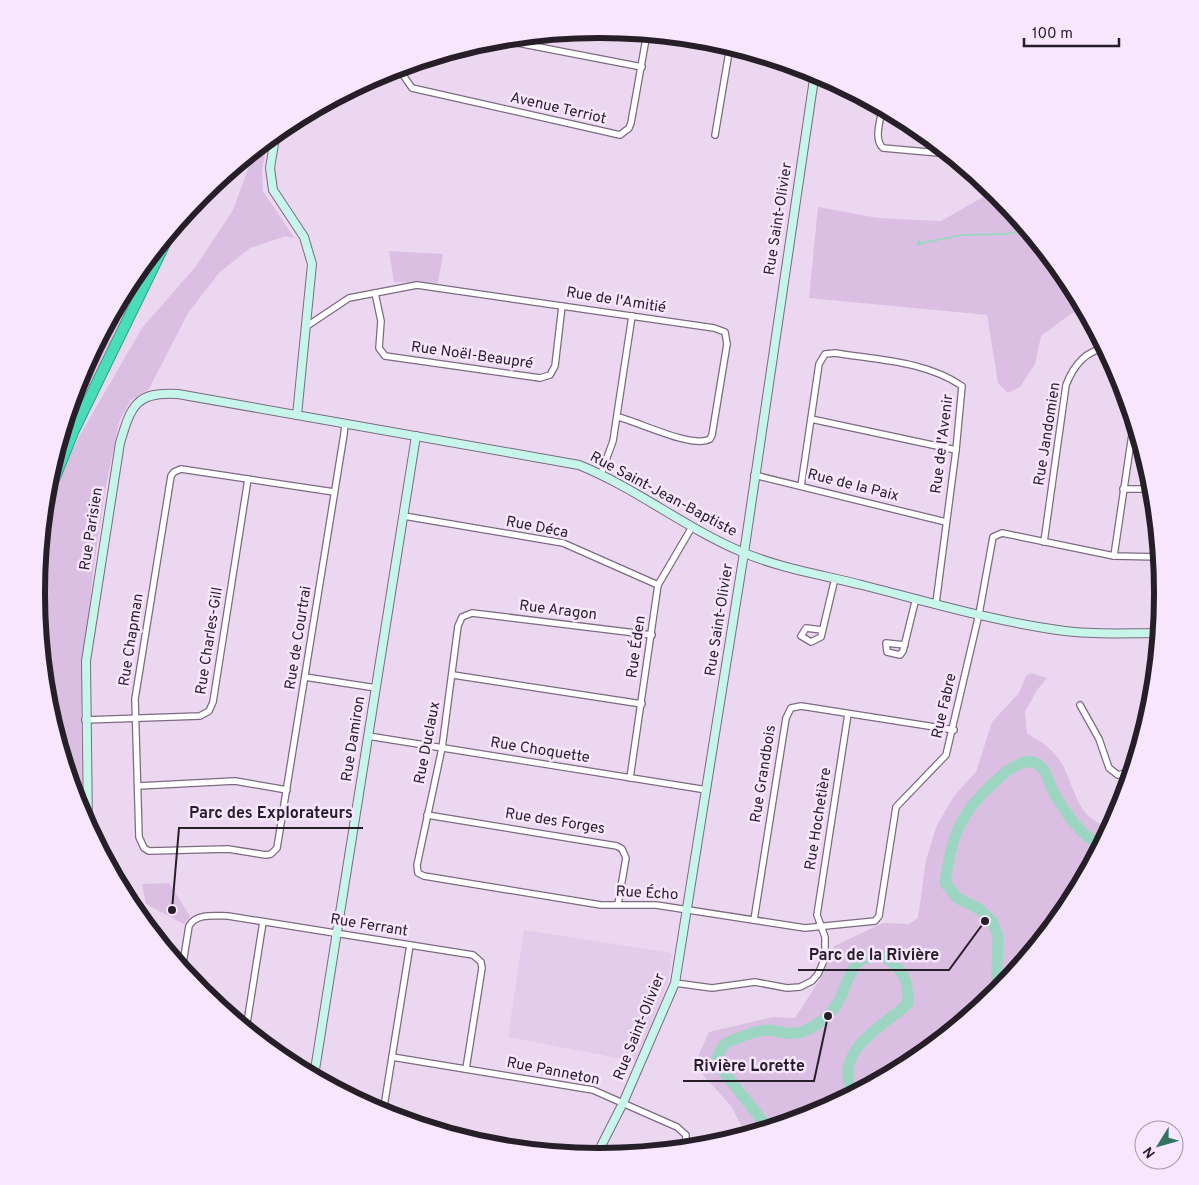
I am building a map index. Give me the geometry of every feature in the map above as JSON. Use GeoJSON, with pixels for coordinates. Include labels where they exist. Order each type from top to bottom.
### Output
{"type":"FeatureCollection","features":[{"type":"Feature","properties":{"kind":"highway"},"geometry":{"type":"LineString","coordinates":[[58,471],[85,407],[160,254]]}},
{"type":"Feature","properties":{"kind":"street","name":"Avenue Terriot"},"geometry":{"type":"LineString","coordinates":[[403,74],[412,88],[620,134],[629,128],[631,123],[646,40]]}},
{"type":"Feature","properties":{"kind":"street"},"geometry":{"type":"LineString","coordinates":[[519,43],[642,67]]}},
{"type":"Feature","properties":{"kind":"street"},"geometry":{"type":"LineString","coordinates":[[714,136],[729,53]]}},
{"type":"Feature","properties":{"kind":"street","name":"Rue Saint-Olivier"},"geometry":{"type":"LineString","coordinates":[[600,1148],[623,1103],[675,983],[744,553],[814,81]]}},
{"type":"Feature","properties":{"kind":"street"},"geometry":{"type":"LineString","coordinates":[[881,114],[878,142],[882,148],[938,153]]}},
{"type":"Feature","properties":{"kind":"street"},"geometry":{"type":"LineString","coordinates":[[274,143],[270,168],[273,190],[304,237],[311,257],[307,326],[297,415]]}},
{"type":"Feature","properties":{"kind":"street","name":"Rue de l'Amitié"},"geometry":{"type":"LineString","coordinates":[[307,326],[349,298],[417,285],[720,329],[727,337],[710,439],[700,442],[678,439],[637,421],[618,417]]}},
{"type":"Feature","properties":{"kind":"street","name":"Rue Noël-Beaupré"},"geometry":{"type":"LineString","coordinates":[[375,294],[381,321],[378,348],[385,356],[540,378],[550,375],[555,366],[562,306]]}},
{"type":"Feature","properties":{"kind":"street"},"geometry":{"type":"LineString","coordinates":[[601,474],[610,456],[618,417],[632,316]]}},
{"type":"Feature","properties":{"kind":"street","name":"Rue Jandomien"},"geometry":{"type":"LineString","coordinates":[[1044,542],[1066,385],[1078,362],[1088,354],[1098,350]]}},
{"type":"Feature","properties":{"kind":"street","name":"Rue de l'Avenir"},"geometry":{"type":"LineString","coordinates":[[801,486],[819,364],[825,354],[835,353],[912,365],[929,369],[962,386],[956,450],[936,603]]}},
{"type":"Feature","properties":{"kind":"street","name":"Rue Parisien"},"geometry":{"type":"LineString","coordinates":[[87,806],[85,720],[86,661],[120,443],[127,418],[142,400],[157,392],[297,415]]}},
{"type":"Feature","properties":{"kind":"street","name":"Rue Saint-Jean-Baptiste"},"geometry":{"type":"LineString","coordinates":[[297,415],[579,464],[601,474],[692,528],[744,553],[835,578],[980,614],[1086,633],[1153,634]]}},
{"type":"Feature","properties":{"kind":"street"},"geometry":{"type":"LineString","coordinates":[[812,419],[956,450]]}},
{"type":"Feature","properties":{"kind":"street","name":"Rue de Courtrai"},"geometry":{"type":"LineString","coordinates":[[271,854],[278,848],[345,424]]}},
{"type":"Feature","properties":{"kind":"street"},"geometry":{"type":"LineString","coordinates":[[1114,556],[1132,435]]}},
{"type":"Feature","properties":{"kind":"street","name":"Rue Damiron"},"geometry":{"type":"LineString","coordinates":[[315,1069],[416,436]]}},
{"type":"Feature","properties":{"kind":"street","name":"Rue Chapman"},"geometry":{"type":"LineString","coordinates":[[271,854],[220,848],[149,851],[144,848],[139,836],[136,690],[171,476],[181,468],[334,492]]}},
{"type":"Feature","properties":{"kind":"street","name":"Rue de la Paix"},"geometry":{"type":"LineString","coordinates":[[754,475],[946,522]]}},
{"type":"Feature","properties":{"kind":"street","name":"Rue Charles-Gill"},"geometry":{"type":"LineString","coordinates":[[85,720],[200,716],[205,715],[211,708],[248,479]]}},
{"type":"Feature","properties":{"kind":"street"},"geometry":{"type":"LineString","coordinates":[[1123,488],[1145,489]]}},
{"type":"Feature","properties":{"kind":"street","name":"Rue Déca"},"geometry":{"type":"LineString","coordinates":[[404,516],[562,544],[658,585]]}},
{"type":"Feature","properties":{"kind":"street","name":"Rue Éden"},"geometry":{"type":"LineString","coordinates":[[630,778],[658,585],[692,528]]}},
{"type":"Feature","properties":{"kind":"street","name":"Rue Fabre"},"geometry":{"type":"LineString","coordinates":[[876,921],[879,916],[896,807],[946,755],[954,730],[980,614],[991,542],[994,536],[1002,533],[1044,542]]}},
{"type":"Feature","properties":{"kind":"street"},"geometry":{"type":"LineString","coordinates":[[1044,542],[1114,556],[1153,557]]}},
{"type":"Feature","properties":{"kind":"street"},"geometry":{"type":"LineString","coordinates":[[822,630],[835,578]]}},
{"type":"Feature","properties":{"kind":"street"},"geometry":{"type":"LineString","coordinates":[[904,645],[916,598]]}},
{"type":"Feature","properties":{"kind":"street","name":"Rue Aragon"},"geometry":{"type":"LineString","coordinates":[[462,617],[472,613],[652,635]]}},
{"type":"Feature","properties":{"kind":"street","name":"Rue Duclaux"},"geometry":{"type":"LineString","coordinates":[[418,873],[417,866],[442,748],[458,626],[462,617]]}},
{"type":"Feature","properties":{"kind":"street"},"geometry":{"type":"LineString","coordinates":[[453,675],[642,704]]}},
{"type":"Feature","properties":{"kind":"street"},"geometry":{"type":"LineString","coordinates":[[305,677],[376,688]]}},
{"type":"Feature","properties":{"kind":"street"},"geometry":{"type":"LineString","coordinates":[[1080,705],[1099,739],[1108,768],[1118,774],[1124,773]]}},
{"type":"Feature","properties":{"kind":"street","name":"Rue Grandbois"},"geometry":{"type":"LineString","coordinates":[[754,920],[787,712],[795,706],[801,706],[954,730]]}},
{"type":"Feature","properties":{"kind":"street","name":"Rue Hochetière"},"geometry":{"type":"LineString","coordinates":[[675,983],[712,988],[754,982],[787,988],[800,987],[812,981],[818,974],[825,958],[823,927],[817,915],[848,714]]}},
{"type":"Feature","properties":{"kind":"street","name":"Rue Choquette"},"geometry":{"type":"LineString","coordinates":[[368,736],[707,790]]}},
{"type":"Feature","properties":{"kind":"street"},"geometry":{"type":"LineString","coordinates":[[138,786],[234,781],[287,790]]}},
{"type":"Feature","properties":{"kind":"street","name":"Rue des Forges"},"geometry":{"type":"LineString","coordinates":[[427,815],[617,846],[622,849],[626,858],[618,904]]}},
{"type":"Feature","properties":{"kind":"street","name":"Rue Écho"},"geometry":{"type":"LineString","coordinates":[[418,873],[424,876],[584,902],[656,905],[805,928],[876,921]]}},
{"type":"Feature","properties":{"kind":"street","name":"Rue Ferrant"},"geometry":{"type":"LineString","coordinates":[[183,960],[189,926],[193,920],[203,916],[228,916],[472,955],[481,962],[466,1069]]}},
{"type":"Feature","properties":{"kind":"street"},"geometry":{"type":"LineString","coordinates":[[247,1021],[264,922]]}},
{"type":"Feature","properties":{"kind":"street"},"geometry":{"type":"LineString","coordinates":[[384,1104],[410,945]]}},
{"type":"Feature","properties":{"kind":"street","name":"Rue Panneton"},"geometry":{"type":"LineString","coordinates":[[392,1057],[593,1090],[683,1131],[688,1140]]}},
{"type":"Feature","properties":{"kind":"shaded area"},"geometry":{"type":"Polygon","coordinates":[[[266,149],[262,170],[263,191],[295,239],[286,236],[250,248],[219,273],[188,313],[149,389],[131,400],[119,422],[105,491],[93,572],[81,686],[82,791],[63,736],[49,665],[46,629],[46,556],[49,520],[55,482],[80,435],[142,328],[196,266],[233,210],[251,161],[266,149]]]}},
{"type":"Feature","properties":{"kind":"shaded area"},"geometry":{"type":"Polygon","coordinates":[[[987,195],[1040,255],[1078,312],[1072,313],[1041,336],[1035,364],[1020,387],[1008,393],[998,383],[987,315],[809,298],[818,207],[878,218],[941,221],[987,195]]]}},
{"type":"Feature","properties":{"kind":"shaded area"},"geometry":{"type":"Polygon","coordinates":[[[389,251],[443,254],[438,283],[394,282],[389,251]]]}},
{"type":"Feature","properties":{"kind":"shaded area"},"geometry":{"type":"Polygon","coordinates":[[[136,287],[72,419],[102,347],[136,287]]]}},
{"type":"Feature","properties":{"kind":"shaded area"},"geometry":{"type":"Polygon","coordinates":[[[1031,673],[1047,678],[1037,690],[1025,712],[1027,733],[1050,749],[1061,762],[1080,805],[1087,814],[1103,824],[1080,870],[1061,901],[1017,958],[992,985],[937,1033],[908,1054],[845,1090],[812,1105],[743,1129],[731,1106],[694,1065],[709,1032],[773,1017],[795,1018],[819,981],[834,946],[883,923],[909,924],[918,918],[926,860],[937,825],[954,796],[976,772],[992,722],[1019,693],[1026,676],[1031,673]]]}},
{"type":"Feature","properties":{"kind":"shaded area"},"geometry":{"type":"Polygon","coordinates":[[[169,883],[190,916],[184,924],[146,904],[142,884],[169,883]]]}},
{"type":"Feature","properties":{"kind":"shaded area"},"geometry":{"type":"Polygon","coordinates":[[[524,930],[672,953],[668,982],[638,1062],[508,1037],[524,930]]]}},
{"type":"Feature","properties":{"kind":"waterway"},"geometry":{"type":"LineString","coordinates":[[920,240],[917,244],[962,235],[1006,234],[1021,231]]}},
{"type":"Feature","properties":{"kind":"waterway"},"geometry":{"type":"LineString","coordinates":[[996,980],[998,937],[992,921],[979,909],[957,898],[945,883],[953,841],[971,807],[991,785],[1011,768],[1018,764],[1033,762],[1040,766],[1046,774],[1053,792],[1062,807],[1080,830],[1095,841]]}},
{"type":"Feature","properties":{"kind":"waterway"},"geometry":{"type":"LineString","coordinates":[[764,1123],[722,1070],[717,1058],[722,1047],[736,1039],[758,1032],[768,1030],[793,1034],[812,1027],[822,1021],[834,1008],[852,970],[859,962],[863,959],[874,957],[884,958],[893,963],[901,972],[907,985],[908,1003],[857,1048],[848,1068],[849,1088]]}},
{"type":"Feature","properties":{"kind":"place","name":"Parc des Explorateurs"},"geometry":{"type":"Point","coordinates":[172,910]}},
{"type":"Feature","properties":{"kind":"place","name":"Parc de la Rivière"},"geometry":{"type":"Point","coordinates":[985,921]}},
{"type":"Feature","properties":{"kind":"place","name":"Rivière Lorette"},"geometry":{"type":"Point","coordinates":[828,1016]}}]}
